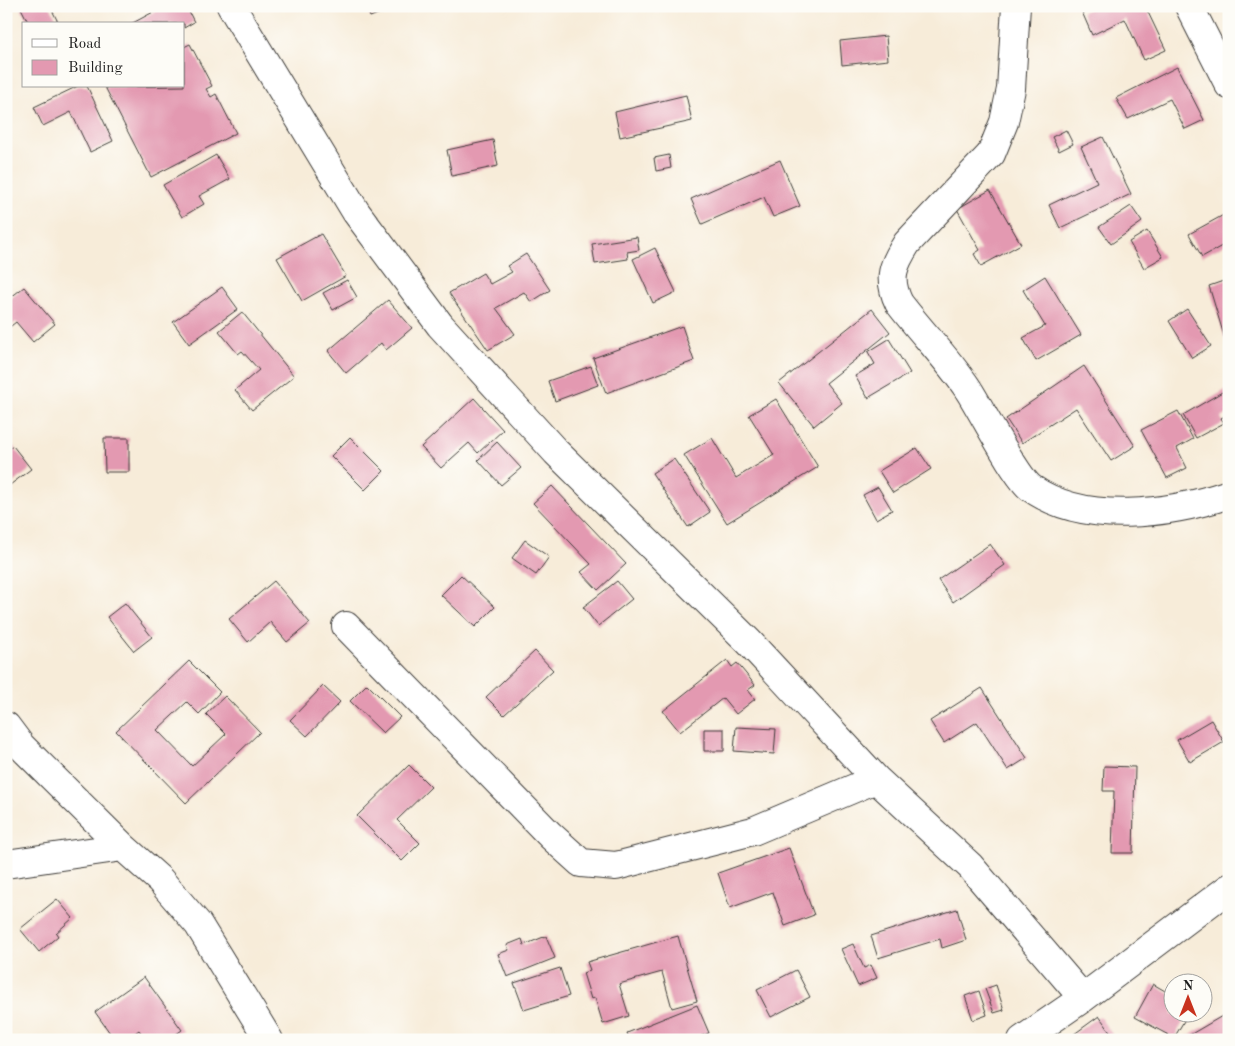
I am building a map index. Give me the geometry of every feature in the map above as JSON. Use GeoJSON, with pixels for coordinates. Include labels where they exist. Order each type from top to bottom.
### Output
{"type":"FeatureCollection","features":[{"type":"Feature","properties":{"kind":"street"},"geometry":{"type":"LineString","coordinates":[[231,6],[356,212],[440,325],[556,452],[749,642],[876,779],[970,866],[1082,998]]}},
{"type":"Feature","properties":{"kind":"street"},"geometry":{"type":"LineString","coordinates":[[1016,6],[1011,90],[1004,122],[991,154],[907,243],[898,258],[892,274],[892,290],[898,304],[966,386],[1029,487],[1076,509],[1102,513],[1167,509],[1207,501],[1229,494]]}},
{"type":"Feature","properties":{"kind":"street"},"geometry":{"type":"LineString","coordinates":[[1188,6],[1229,85]]}},
{"type":"Feature","properties":{"kind":"street"},"geometry":{"type":"LineString","coordinates":[[346,626],[550,835],[581,863],[616,866],[753,831],[876,779]]}},
{"type":"Feature","properties":{"kind":"street"},"geometry":{"type":"LineString","coordinates":[[6,726],[21,746],[123,847],[160,880],[198,924],[269,1040]]}},
{"type":"Feature","properties":{"kind":"street"},"geometry":{"type":"LineString","coordinates":[[6,864],[123,847]]}},
{"type":"Feature","properties":{"kind":"street"},"geometry":{"type":"LineString","coordinates":[[1022,1040],[1082,998],[1229,888]]}},
{"type":"Feature","properties":{"kind":"building"},"geometry":{"type":"Polygon","coordinates":[[[20,6],[50,6],[58,22],[28,22],[20,6]]]}},
{"type":"Feature","properties":{"kind":"building"},"geometry":{"type":"Polygon","coordinates":[[[155,6],[186,6],[194,22],[185,27],[185,22],[135,22],[157,10],[155,6]]]}},
{"type":"Feature","properties":{"kind":"building"},"geometry":{"type":"Polygon","coordinates":[[[366,6],[398,6],[370,17],[366,6]]]}},
{"type":"Feature","properties":{"kind":"building"},"geometry":{"type":"Polygon","coordinates":[[[1095,6],[1145,6],[1166,50],[1144,60],[1125,19],[1092,35],[1082,12],[1095,6]]]}},
{"type":"Feature","properties":{"kind":"building"},"geometry":{"type":"Polygon","coordinates":[[[886,36],[888,60],[842,65],[840,41],[886,36]]]}},
{"type":"Feature","properties":{"kind":"building"},"geometry":{"type":"Polygon","coordinates":[[[190,44],[212,86],[206,89],[211,97],[216,94],[236,133],[151,177],[106,88],[185,88],[185,46],[190,44]]]}},
{"type":"Feature","properties":{"kind":"building"},"geometry":{"type":"Polygon","coordinates":[[[1177,67],[1204,120],[1185,129],[1170,99],[1128,119],[1116,98],[1177,67]]]}},
{"type":"Feature","properties":{"kind":"building"},"geometry":{"type":"Polygon","coordinates":[[[74,88],[88,88],[113,141],[90,152],[71,112],[43,126],[34,107],[74,88]]]}},
{"type":"Feature","properties":{"kind":"building"},"geometry":{"type":"Polygon","coordinates":[[[686,95],[692,121],[620,137],[615,112],[686,95]]]}},
{"type":"Feature","properties":{"kind":"building"},"geometry":{"type":"Polygon","coordinates":[[[1066,130],[1073,144],[1059,151],[1052,137],[1066,130]]]}},
{"type":"Feature","properties":{"kind":"building"},"geometry":{"type":"Polygon","coordinates":[[[1103,137],[1131,194],[1060,228],[1049,205],[1097,182],[1081,147],[1103,137]]]}},
{"type":"Feature","properties":{"kind":"building"},"geometry":{"type":"Polygon","coordinates":[[[493,140],[498,166],[452,176],[447,150],[493,140]]]}},
{"type":"Feature","properties":{"kind":"building"},"geometry":{"type":"Polygon","coordinates":[[[216,155],[230,179],[199,196],[204,204],[182,217],[163,185],[216,155]]]}},
{"type":"Feature","properties":{"kind":"building"},"geometry":{"type":"Polygon","coordinates":[[[669,155],[671,168],[656,171],[654,158],[669,155]]]}},
{"type":"Feature","properties":{"kind":"building"},"geometry":{"type":"Polygon","coordinates":[[[780,160],[800,206],[773,217],[764,197],[702,224],[691,199],[780,160]]]}},
{"type":"Feature","properties":{"kind":"building"},"geometry":{"type":"Polygon","coordinates":[[[990,190],[1021,244],[981,266],[974,254],[980,250],[957,209],[990,190]]]}},
{"type":"Feature","properties":{"kind":"building"},"geometry":{"type":"Polygon","coordinates":[[[1131,206],[1142,222],[1111,244],[1099,227],[1131,206]]]}},
{"type":"Feature","properties":{"kind":"building"},"geometry":{"type":"Polygon","coordinates":[[[1229,212],[1229,242],[1202,257],[1189,234],[1229,212]]]}},
{"type":"Feature","properties":{"kind":"building"},"geometry":{"type":"Polygon","coordinates":[[[1147,231],[1163,257],[1144,268],[1129,242],[1147,231]]]}},
{"type":"Feature","properties":{"kind":"building"},"geometry":{"type":"Polygon","coordinates":[[[321,234],[346,276],[302,301],[277,258],[321,234]]]}},
{"type":"Feature","properties":{"kind":"building"},"geometry":{"type":"Polygon","coordinates":[[[637,237],[639,250],[627,252],[628,259],[595,264],[592,244],[637,237]]]}},
{"type":"Feature","properties":{"kind":"building"},"geometry":{"type":"Polygon","coordinates":[[[655,248],[676,292],[653,303],[633,259],[655,248]]]}},
{"type":"Feature","properties":{"kind":"building"},"geometry":{"type":"Polygon","coordinates":[[[526,254],[550,290],[531,302],[524,292],[496,308],[515,334],[488,350],[449,293],[483,273],[490,284],[512,272],[507,266],[526,254]]]}},
{"type":"Feature","properties":{"kind":"building"},"geometry":{"type":"Polygon","coordinates":[[[1045,276],[1081,335],[1036,361],[1023,338],[1045,326],[1023,290],[1045,276]]]}},
{"type":"Feature","properties":{"kind":"building"},"geometry":{"type":"Polygon","coordinates":[[[1229,279],[1229,349],[1228,349],[1209,286],[1229,279]]]}},
{"type":"Feature","properties":{"kind":"building"},"geometry":{"type":"Polygon","coordinates":[[[347,280],[357,297],[333,310],[323,293],[347,280]]]}},
{"type":"Feature","properties":{"kind":"building"},"geometry":{"type":"Polygon","coordinates":[[[24,287],[55,324],[33,342],[16,322],[6,330],[6,301],[24,287]]]}},
{"type":"Feature","properties":{"kind":"building"},"geometry":{"type":"Polygon","coordinates":[[[222,287],[238,309],[189,344],[173,322],[222,287]]]}},
{"type":"Feature","properties":{"kind":"building"},"geometry":{"type":"Polygon","coordinates":[[[388,300],[412,328],[386,350],[381,343],[346,373],[328,351],[388,300]]]}},
{"type":"Feature","properties":{"kind":"building"},"geometry":{"type":"Polygon","coordinates":[[[872,309],[890,332],[826,383],[842,403],[814,426],[779,383],[872,309]]]}},
{"type":"Feature","properties":{"kind":"building"},"geometry":{"type":"Polygon","coordinates":[[[1187,309],[1211,346],[1192,358],[1169,321],[1187,309]]]}},
{"type":"Feature","properties":{"kind":"building"},"geometry":{"type":"Polygon","coordinates":[[[242,312],[294,376],[252,410],[235,390],[259,370],[242,351],[238,354],[219,331],[242,312]]]}},
{"type":"Feature","properties":{"kind":"building"},"geometry":{"type":"Polygon","coordinates":[[[682,326],[694,361],[606,393],[593,358],[682,326]]]}},
{"type":"Feature","properties":{"kind":"building"},"geometry":{"type":"Polygon","coordinates":[[[889,339],[910,373],[868,398],[855,376],[875,364],[868,352],[889,339]]]}},
{"type":"Feature","properties":{"kind":"building"},"geometry":{"type":"Polygon","coordinates":[[[591,366],[598,385],[555,401],[548,381],[591,366]]]}},
{"type":"Feature","properties":{"kind":"building"},"geometry":{"type":"Polygon","coordinates":[[[1084,366],[1135,446],[1111,461],[1076,408],[1022,443],[1006,419],[1084,366]]]}},
{"type":"Feature","properties":{"kind":"building"},"geometry":{"type":"Polygon","coordinates":[[[1229,388],[1229,414],[1221,418],[1224,423],[1196,438],[1183,415],[1229,388]]]}},
{"type":"Feature","properties":{"kind":"building"},"geometry":{"type":"Polygon","coordinates":[[[474,398],[503,430],[478,453],[469,443],[441,468],[421,447],[474,398]]]}},
{"type":"Feature","properties":{"kind":"building"},"geometry":{"type":"Polygon","coordinates":[[[776,399],[818,467],[727,523],[684,455],[712,438],[736,478],[774,455],[749,415],[776,399]]]}},
{"type":"Feature","properties":{"kind":"building"},"geometry":{"type":"Polygon","coordinates":[[[1178,411],[1193,439],[1177,448],[1187,468],[1167,478],[1141,430],[1178,411]]]}},
{"type":"Feature","properties":{"kind":"building"},"geometry":{"type":"Polygon","coordinates":[[[350,437],[384,471],[365,490],[331,456],[350,437]]]}},
{"type":"Feature","properties":{"kind":"building"},"geometry":{"type":"Polygon","coordinates":[[[104,438],[129,438],[129,472],[105,472],[104,438]]]}},
{"type":"Feature","properties":{"kind":"building"},"geometry":{"type":"Polygon","coordinates":[[[497,442],[521,468],[501,485],[478,460],[497,442]]]}},
{"type":"Feature","properties":{"kind":"building"},"geometry":{"type":"Polygon","coordinates":[[[13,446],[31,469],[6,488],[6,451],[13,446]]]}},
{"type":"Feature","properties":{"kind":"building"},"geometry":{"type":"Polygon","coordinates":[[[917,448],[931,469],[893,493],[879,471],[917,448]]]}},
{"type":"Feature","properties":{"kind":"building"},"geometry":{"type":"Polygon","coordinates":[[[674,459],[710,512],[688,527],[652,473],[674,459]]]}},
{"type":"Feature","properties":{"kind":"building"},"geometry":{"type":"Polygon","coordinates":[[[552,486],[626,564],[598,590],[581,572],[591,564],[533,503],[552,486]]]}},
{"type":"Feature","properties":{"kind":"building"},"geometry":{"type":"Polygon","coordinates":[[[878,487],[892,510],[876,519],[863,495],[878,487]]]}},
{"type":"Feature","properties":{"kind":"building"},"geometry":{"type":"Polygon","coordinates":[[[525,540],[549,557],[536,575],[512,558],[525,540]]]}},
{"type":"Feature","properties":{"kind":"building"},"geometry":{"type":"Polygon","coordinates":[[[990,544],[1005,565],[953,602],[938,580],[990,544]]]}},
{"type":"Feature","properties":{"kind":"building"},"geometry":{"type":"Polygon","coordinates":[[[461,575],[495,607],[475,627],[441,595],[461,575]]]}},
{"type":"Feature","properties":{"kind":"building"},"geometry":{"type":"Polygon","coordinates":[[[274,581],[310,623],[287,642],[270,622],[248,642],[229,619],[274,581]]]}},
{"type":"Feature","properties":{"kind":"building"},"geometry":{"type":"Polygon","coordinates":[[[617,581],[632,599],[598,626],[583,607],[617,581]]]}},
{"type":"Feature","properties":{"kind":"building"},"geometry":{"type":"Polygon","coordinates":[[[125,603],[152,637],[134,651],[107,617],[125,603]]]}},
{"type":"Feature","properties":{"kind":"building"},"geometry":{"type":"Polygon","coordinates":[[[535,651],[553,670],[504,715],[486,697],[535,651]]]}},
{"type":"Feature","properties":{"kind":"building"},"geometry":{"type":"Polygon","coordinates":[[[727,660],[732,667],[737,663],[755,685],[748,690],[755,699],[736,714],[723,698],[680,732],[663,711],[727,660]]]}},
{"type":"Feature","properties":{"kind":"building"},"geometry":{"type":"Polygon","coordinates":[[[189,661],[220,692],[199,714],[187,702],[157,730],[192,766],[226,734],[206,714],[225,696],[260,732],[186,803],[116,731],[189,661]]]}},
{"type":"Feature","properties":{"kind":"building"},"geometry":{"type":"Polygon","coordinates":[[[367,684],[400,717],[383,733],[350,701],[367,684]]]}},
{"type":"Feature","properties":{"kind":"building"},"geometry":{"type":"Polygon","coordinates":[[[323,686],[340,702],[307,736],[290,720],[323,686]]]}},
{"type":"Feature","properties":{"kind":"building"},"geometry":{"type":"Polygon","coordinates":[[[982,688],[1027,758],[1008,770],[977,722],[944,743],[930,721],[982,688]]]}},
{"type":"Feature","properties":{"kind":"building"},"geometry":{"type":"Polygon","coordinates":[[[1211,720],[1224,742],[1190,762],[1177,740],[1211,720]]]}},
{"type":"Feature","properties":{"kind":"building"},"geometry":{"type":"Polygon","coordinates":[[[736,727],[776,729],[774,754],[734,751],[736,727]]]}},
{"type":"Feature","properties":{"kind":"building"},"geometry":{"type":"Polygon","coordinates":[[[704,729],[724,729],[724,751],[704,751],[704,729]]]}},
{"type":"Feature","properties":{"kind":"building"},"geometry":{"type":"Polygon","coordinates":[[[409,765],[431,787],[397,820],[420,843],[402,861],[357,816],[409,765]]]}},
{"type":"Feature","properties":{"kind":"building"},"geometry":{"type":"Polygon","coordinates":[[[1104,766],[1135,767],[1133,853],[1112,853],[1114,791],[1103,791],[1104,766]]]}},
{"type":"Feature","properties":{"kind":"building"},"geometry":{"type":"Polygon","coordinates":[[[789,848],[814,915],[785,926],[773,892],[730,908],[718,873],[789,848]]]}},
{"type":"Feature","properties":{"kind":"building"},"geometry":{"type":"Polygon","coordinates":[[[57,899],[73,918],[56,933],[58,936],[39,952],[20,929],[57,899]]]}},
{"type":"Feature","properties":{"kind":"building"},"geometry":{"type":"Polygon","coordinates":[[[957,909],[966,940],[942,948],[940,939],[878,958],[871,936],[957,909]]]}},
{"type":"Feature","properties":{"kind":"building"},"geometry":{"type":"Polygon","coordinates":[[[546,936],[555,958],[507,977],[498,954],[509,950],[507,945],[522,939],[524,945],[546,936]]]}},
{"type":"Feature","properties":{"kind":"building"},"geometry":{"type":"Polygon","coordinates":[[[678,936],[697,1001],[672,1008],[662,972],[619,984],[629,1016],[603,1024],[595,998],[591,999],[583,973],[590,970],[587,962],[678,936]]]}},
{"type":"Feature","properties":{"kind":"building"},"geometry":{"type":"Polygon","coordinates":[[[853,944],[864,968],[871,965],[877,978],[858,986],[841,949],[853,944]]]}},
{"type":"Feature","properties":{"kind":"building"},"geometry":{"type":"Polygon","coordinates":[[[560,968],[569,996],[524,1010],[514,983],[560,968]]]}},
{"type":"Feature","properties":{"kind":"building"},"geometry":{"type":"Polygon","coordinates":[[[796,970],[810,997],[771,1017],[757,990],[796,970]]]}},
{"type":"Feature","properties":{"kind":"building"},"geometry":{"type":"Polygon","coordinates":[[[144,977],[182,1030],[168,1040],[146,1040],[139,1030],[126,1040],[115,1040],[95,1012],[144,977]]]}},
{"type":"Feature","properties":{"kind":"building"},"geometry":{"type":"Polygon","coordinates":[[[1153,984],[1162,989],[1162,1024],[1182,1024],[1174,1038],[1135,1017],[1153,984]]]}},
{"type":"Feature","properties":{"kind":"building"},"geometry":{"type":"Polygon","coordinates":[[[996,985],[1004,1010],[994,1013],[985,989],[996,985]]]}},
{"type":"Feature","properties":{"kind":"building"},"geometry":{"type":"Polygon","coordinates":[[[979,991],[987,1015],[973,1020],[965,996],[979,991]]]}},
{"type":"Feature","properties":{"kind":"building"},"geometry":{"type":"Polygon","coordinates":[[[697,1005],[709,1033],[692,1040],[630,1040],[627,1033],[697,1005]]]}},
{"type":"Feature","properties":{"kind":"building"},"geometry":{"type":"Polygon","coordinates":[[[1229,1012],[1229,1040],[1181,1040],[1208,1024],[1212,1024],[1212,1022],[1229,1012]]]}},
{"type":"Feature","properties":{"kind":"building"},"geometry":{"type":"Polygon","coordinates":[[[1099,1016],[1114,1037],[1111,1040],[1066,1040],[1099,1016]]]}}]}
